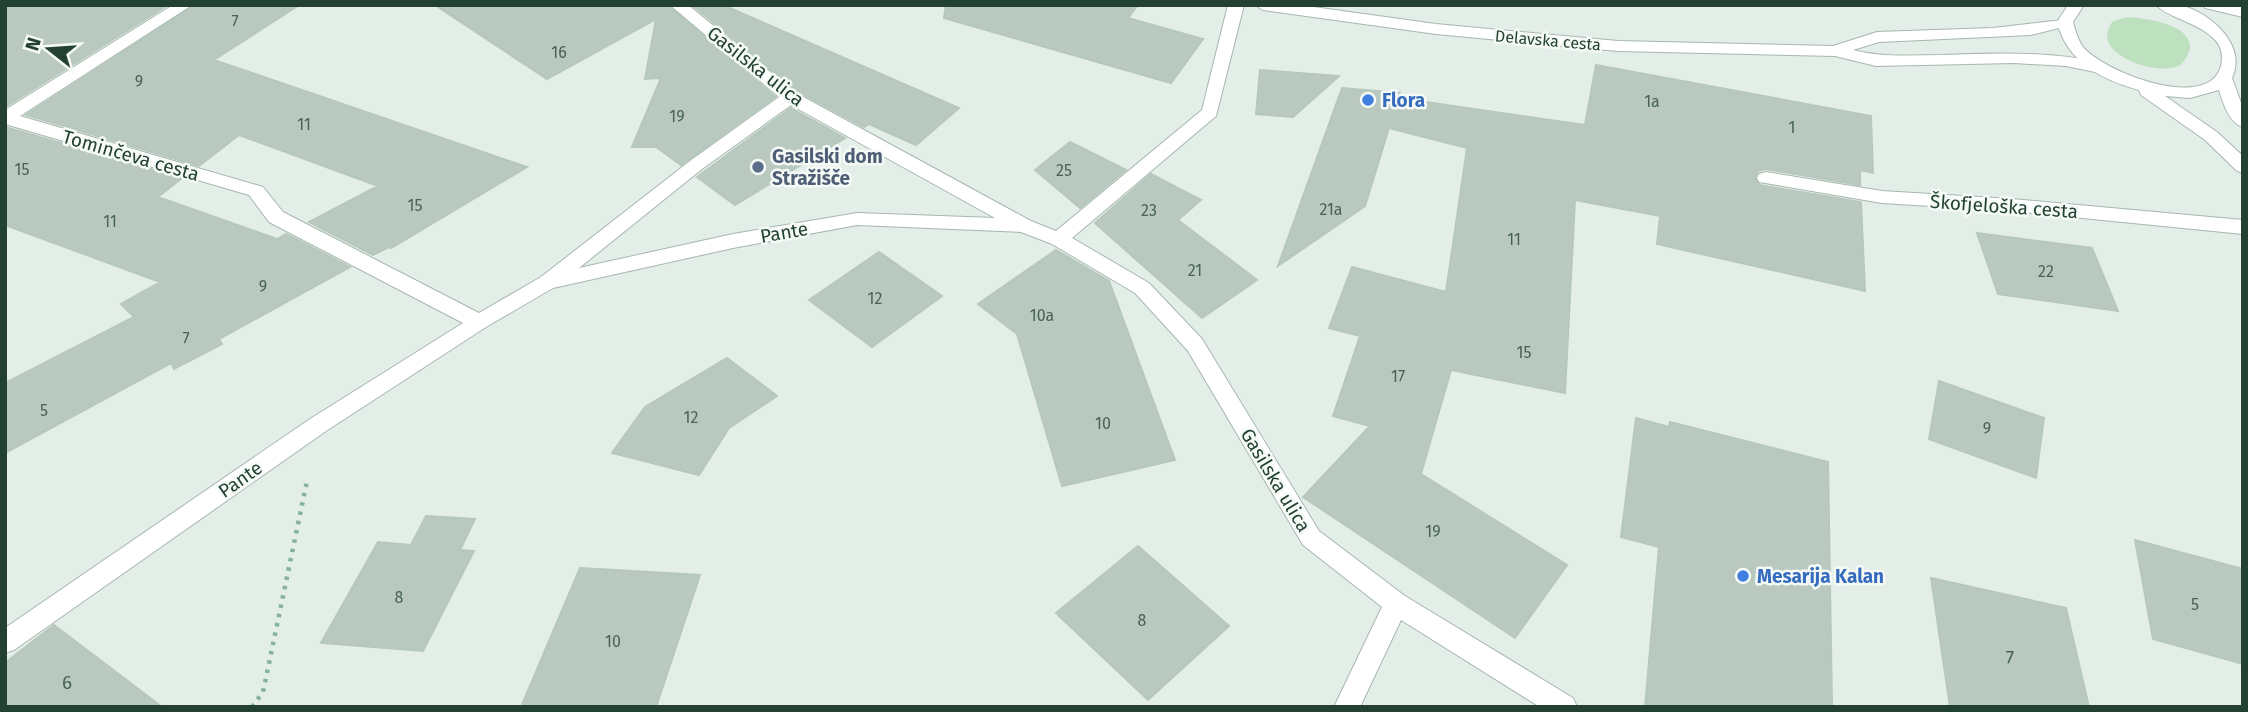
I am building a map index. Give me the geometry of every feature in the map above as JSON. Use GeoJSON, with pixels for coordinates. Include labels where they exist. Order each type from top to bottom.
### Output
{"type":"FeatureCollection","features":[{"type":"Feature","properties":{"kind":"street","name":"Tominčeva cesta"},"geometry":{"type":"LineString","coordinates":[[6,118],[184,5]]}},
{"type":"Feature","properties":{"kind":"street","name":"Gasilska ulica"},"geometry":{"type":"LineString","coordinates":[[678,5],[790,97],[1024,226],[1059,239],[1142,288],[1195,345],[1311,538],[1396,604],[1564,707]]}},
{"type":"Feature","properties":{"kind":"street"},"geometry":{"type":"LineString","coordinates":[[1059,239],[1210,112],[1236,5]]}},
{"type":"Feature","properties":{"kind":"street","name":"Delavska cesta"},"geometry":{"type":"LineString","coordinates":[[1263,5],[1410,26],[1580,43],[1767,51],[1835,51],[1876,61],[2014,58],[2066,61],[2100,68]]}},
{"type":"Feature","properties":{"kind":"street"},"geometry":{"type":"LineString","coordinates":[[2076,5],[2065,22],[2069,38],[2080,54],[2100,68],[2136,84],[2211,136],[2243,167]]}},
{"type":"Feature","properties":{"kind":"street"},"geometry":{"type":"LineString","coordinates":[[2136,84],[2175,91],[2204,90],[2224,79],[2231,65],[2228,47],[2216,31],[2195,17],[2165,5]]}},
{"type":"Feature","properties":{"kind":"street"},"geometry":{"type":"LineString","coordinates":[[2211,5],[2243,12]]}},
{"type":"Feature","properties":{"kind":"street","name":"Delavska cesta"},"geometry":{"type":"LineString","coordinates":[[1835,51],[1877,37],[2031,30],[2065,22]]}},
{"type":"Feature","properties":{"kind":"street"},"geometry":{"type":"LineString","coordinates":[[2224,79],[2233,106],[2243,122]]}},
{"type":"Feature","properties":{"kind":"street","name":"Pante"},"geometry":{"type":"LineString","coordinates":[[5,642],[318,425],[479,322],[548,282],[696,165],[790,97]]}},
{"type":"Feature","properties":{"kind":"street","name":"Tominčeva cesta"},"geometry":{"type":"LineString","coordinates":[[6,118],[256,191],[276,217],[479,322]]}},
{"type":"Feature","properties":{"kind":"street","name":"Škofjeloška cesta"},"geometry":{"type":"LineString","coordinates":[[1766,178],[1882,197],[2012,205],[2243,227]]}},
{"type":"Feature","properties":{"kind":"street","name":"Pante"},"geometry":{"type":"LineString","coordinates":[[548,282],[733,241],[857,219],[1024,226]]}},
{"type":"Feature","properties":{"kind":"street"},"geometry":{"type":"LineString","coordinates":[[1347,707],[1396,604]]}},
{"type":"Feature","properties":{"kind":"path"},"geometry":{"type":"LineString","coordinates":[[252,707],[263,692],[318,425]]}},
{"type":"Feature","properties":{"kind":"green space"},"geometry":{"type":"Polygon","coordinates":[[[2126,17],[2164,23],[2182,32],[2190,47],[2184,61],[2172,68],[2149,67],[2126,59],[2116,52],[2110,45],[2108,32],[2112,22],[2126,17]]]}},
{"type":"Feature","properties":{"kind":"building"},"geometry":{"type":"Polygon","coordinates":[[[5,5],[168,5],[5,107],[5,5]]]}},
{"type":"Feature","properties":{"kind":"building"},"geometry":{"type":"Polygon","coordinates":[[[195,5],[299,5],[214,60],[527,167],[391,248],[373,255],[309,222],[378,186],[239,135],[199,166],[26,115],[195,5]]]}},
{"type":"Feature","properties":{"kind":"building"},"geometry":{"type":"Polygon","coordinates":[[[435,5],[667,5],[775,97],[681,165],[656,147],[632,147],[661,78],[645,79],[656,19],[547,79],[435,5]]]}},
{"type":"Feature","properties":{"kind":"building"},"geometry":{"type":"Polygon","coordinates":[[[692,5],[723,5],[959,108],[916,145],[869,124],[864,127],[797,91],[692,5]]]}},
{"type":"Feature","properties":{"kind":"building"},"geometry":{"type":"Polygon","coordinates":[[[946,5],[1138,5],[1128,18],[1203,39],[1171,83],[944,18],[946,5]]]}},
{"type":"Feature","properties":{"kind":"building"},"geometry":{"type":"Polygon","coordinates":[[[1596,65],[1871,116],[1873,173],[1860,170],[1860,185],[1766,169],[1758,171],[1755,177],[1759,185],[1861,202],[1865,291],[1657,244],[1660,216],[1575,200],[1565,393],[1451,370],[1421,474],[1567,565],[1515,638],[1303,497],[1370,426],[1333,416],[1360,336],[1329,328],[1352,267],[1446,292],[1467,148],[1389,128],[1365,206],[1278,266],[1342,88],[1400,93],[1398,98],[1585,125],[1596,65]]]}},
{"type":"Feature","properties":{"kind":"building"},"geometry":{"type":"Polygon","coordinates":[[[1260,70],[1339,76],[1293,117],[1256,114],[1260,70]]]}},
{"type":"Feature","properties":{"kind":"building","name":"Gasilski dom Stražišče"},"geometry":{"type":"Polygon","coordinates":[[[791,108],[845,138],[735,205],[697,177],[791,108]]]}},
{"type":"Feature","properties":{"kind":"building"},"geometry":{"type":"Polygon","coordinates":[[[5,127],[182,178],[158,197],[277,239],[286,234],[350,267],[219,339],[222,344],[174,369],[171,363],[5,453],[5,383],[134,317],[121,304],[160,282],[5,225],[5,127]]]}},
{"type":"Feature","properties":{"kind":"building"},"geometry":{"type":"Polygon","coordinates":[[[1070,142],[1126,170],[1080,208],[1035,170],[1070,142]]]}},
{"type":"Feature","properties":{"kind":"building"},"geometry":{"type":"Polygon","coordinates":[[[1151,174],[1201,200],[1178,220],[1257,280],[1202,318],[1095,223],[1151,174]]]}},
{"type":"Feature","properties":{"kind":"building"},"geometry":{"type":"Polygon","coordinates":[[[1977,233],[2092,248],[2118,311],[1998,294],[1977,233]]]}},
{"type":"Feature","properties":{"kind":"building"},"geometry":{"type":"Polygon","coordinates":[[[1056,250],[1109,281],[1175,460],[1062,486],[1017,334],[978,304],[1056,250]]]}},
{"type":"Feature","properties":{"kind":"building"},"geometry":{"type":"Polygon","coordinates":[[[879,252],[942,296],[872,347],[809,300],[879,252]]]}},
{"type":"Feature","properties":{"kind":"building"},"geometry":{"type":"Polygon","coordinates":[[[727,358],[777,396],[729,428],[699,475],[612,453],[645,407],[727,358]]]}},
{"type":"Feature","properties":{"kind":"building"},"geometry":{"type":"Polygon","coordinates":[[[1939,381],[2044,418],[2036,478],[1929,439],[1939,381]]]}},
{"type":"Feature","properties":{"kind":"building","name":"Mesarija Kalan"},"geometry":{"type":"Polygon","coordinates":[[[1636,418],[1669,427],[1670,422],[1828,462],[1832,707],[1645,707],[1659,547],[1621,537],[1636,418]]]}},
{"type":"Feature","properties":{"kind":"building"},"geometry":{"type":"Polygon","coordinates":[[[426,516],[475,519],[460,550],[474,551],[423,651],[321,643],[378,542],[411,545],[426,516]]]}},
{"type":"Feature","properties":{"kind":"building"},"geometry":{"type":"Polygon","coordinates":[[[2135,540],[2243,569],[2243,664],[2153,639],[2135,540]]]}},
{"type":"Feature","properties":{"kind":"building"},"geometry":{"type":"Polygon","coordinates":[[[1138,546],[1229,626],[1148,700],[1056,613],[1138,546]]]}},
{"type":"Feature","properties":{"kind":"building"},"geometry":{"type":"Polygon","coordinates":[[[580,568],[700,575],[656,707],[521,707],[580,568]]]}},
{"type":"Feature","properties":{"kind":"building"},"geometry":{"type":"Polygon","coordinates":[[[1931,578],[2066,608],[2089,707],[1950,707],[1931,578]]]}},
{"type":"Feature","properties":{"kind":"building"},"geometry":{"type":"Polygon","coordinates":[[[54,625],[162,707],[5,707],[5,663],[54,625]]]}},
{"type":"Feature","properties":{"kind":"place","name":"Flora"},"geometry":{"type":"Point","coordinates":[1368,100]}},
{"type":"Feature","properties":{"kind":"place","name":"Gasilski dom Stražišče"},"geometry":{"type":"Point","coordinates":[758,167]}},
{"type":"Feature","properties":{"kind":"place","name":"Mesarija Kalan"},"geometry":{"type":"Point","coordinates":[1743,576]}}]}
